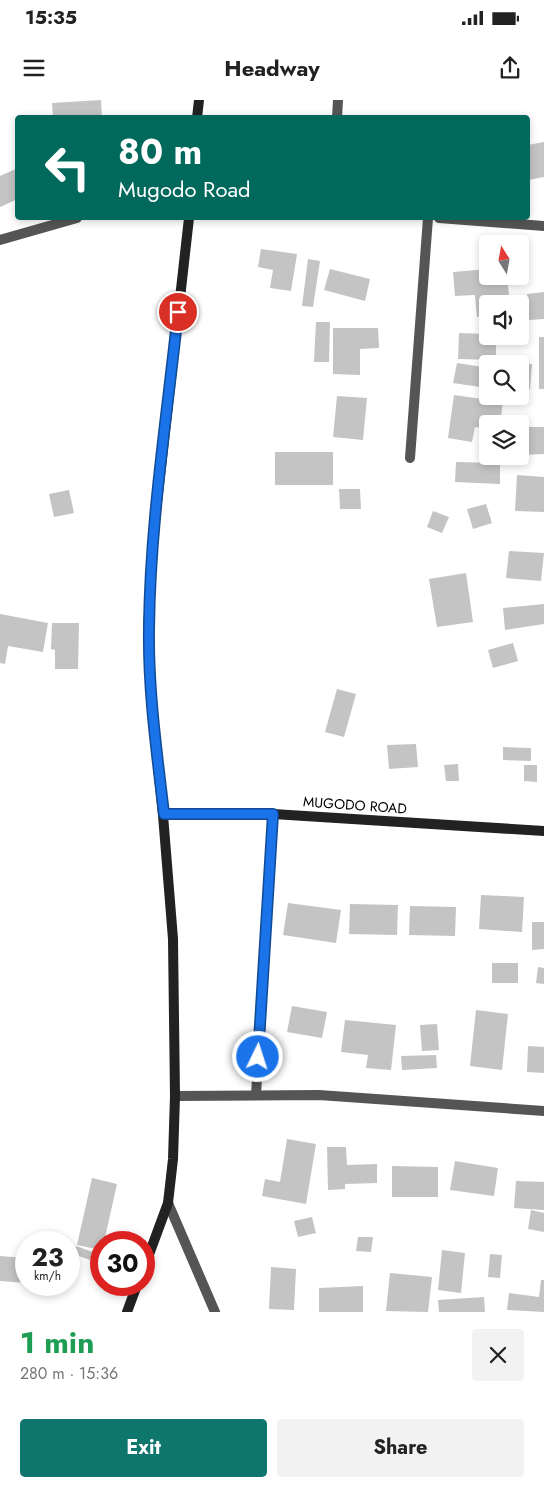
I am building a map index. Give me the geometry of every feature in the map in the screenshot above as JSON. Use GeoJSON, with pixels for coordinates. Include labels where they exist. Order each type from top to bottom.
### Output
{"type":"FeatureCollection","features":[{"type":"Feature","properties":{"kind":"street"},"geometry":{"type":"LineString","coordinates":[[198,115],[199,100]]}},
{"type":"Feature","properties":{"kind":"street"},"geometry":{"type":"LineString","coordinates":[[337,115],[338,100]]}},
{"type":"Feature","properties":{"kind":"street"},"geometry":{"type":"LineString","coordinates":[[0,240],[70,220]]}},
{"type":"Feature","properties":{"kind":"street"},"geometry":{"type":"LineString","coordinates":[[155,1238],[168,1203],[173,1159],[175,1096],[172,939],[164,814],[152,707],[149,612],[153,538],[189,220]]}},
{"type":"Feature","properties":{"kind":"street"},"geometry":{"type":"LineString","coordinates":[[410,458],[428,220]]}},
{"type":"Feature","properties":{"kind":"street"},"geometry":{"type":"LineString","coordinates":[[465,220],[544,226]]}},
{"type":"Feature","properties":{"kind":"street","name":"MUGODO ROAD"},"geometry":{"type":"LineString","coordinates":[[164,814],[273,814],[544,831]]}},
{"type":"Feature","properties":{"kind":"street"},"geometry":{"type":"LineString","coordinates":[[256,1094],[273,814]]}},
{"type":"Feature","properties":{"kind":"street"},"geometry":{"type":"LineString","coordinates":[[175,1096],[319,1095],[544,1111]]}},
{"type":"Feature","properties":{"kind":"street"},"geometry":{"type":"LineString","coordinates":[[168,1203],[216,1312]]}},
{"type":"Feature","properties":{"kind":"street"},"geometry":{"type":"LineString","coordinates":[[128,1312],[134,1296]]}},
{"type":"Feature","properties":{"kind":"building"},"geometry":{"type":"Polygon","coordinates":[[[101,100],[102,115],[53,115],[52,103],[101,100]]]}},
{"type":"Feature","properties":{"kind":"building"},"geometry":{"type":"Polygon","coordinates":[[[544,142],[544,177],[530,180],[530,145],[544,142]]]}},
{"type":"Feature","properties":{"kind":"building"},"geometry":{"type":"Polygon","coordinates":[[[15,169],[15,200],[0,207],[0,176],[15,169]]]}},
{"type":"Feature","properties":{"kind":"building"},"geometry":{"type":"Polygon","coordinates":[[[261,249],[297,254],[291,291],[270,288],[273,270],[258,267],[261,249]]]}},
{"type":"Feature","properties":{"kind":"building"},"geometry":{"type":"Polygon","coordinates":[[[308,259],[320,261],[313,307],[302,306],[308,259]]]}},
{"type":"Feature","properties":{"kind":"building"},"geometry":{"type":"Polygon","coordinates":[[[330,269],[370,279],[365,301],[324,290],[330,269]]]}},
{"type":"Feature","properties":{"kind":"building"},"geometry":{"type":"Polygon","coordinates":[[[479,270],[479,285],[508,285],[509,295],[479,295],[479,317],[477,317],[475,295],[455,296],[453,272],[479,270]]]}},
{"type":"Feature","properties":{"kind":"building"},"geometry":{"type":"Polygon","coordinates":[[[544,292],[544,319],[529,320],[529,295],[527,294],[544,292]]]}},
{"type":"Feature","properties":{"kind":"building"},"geometry":{"type":"Polygon","coordinates":[[[316,322],[330,322],[329,362],[314,362],[316,322]]]}},
{"type":"Feature","properties":{"kind":"building"},"geometry":{"type":"Polygon","coordinates":[[[333,328],[378,328],[379,348],[360,349],[360,375],[333,374],[333,328]]]}},
{"type":"Feature","properties":{"kind":"building"},"geometry":{"type":"Polygon","coordinates":[[[459,333],[479,334],[479,345],[496,345],[496,355],[479,355],[479,360],[458,359],[459,333]]]}},
{"type":"Feature","properties":{"kind":"building"},"geometry":{"type":"Polygon","coordinates":[[[539,337],[544,337],[544,389],[539,389],[539,337]]]}},
{"type":"Feature","properties":{"kind":"building"},"geometry":{"type":"Polygon","coordinates":[[[457,363],[479,366],[479,387],[453,383],[457,363]]]}},
{"type":"Feature","properties":{"kind":"building"},"geometry":{"type":"Polygon","coordinates":[[[529,364],[532,364],[530,389],[529,364]]]}},
{"type":"Feature","properties":{"kind":"building"},"geometry":{"type":"Polygon","coordinates":[[[454,395],[479,399],[479,405],[503,405],[501,415],[479,415],[479,428],[475,427],[472,442],[448,438],[454,395]]]}},
{"type":"Feature","properties":{"kind":"building"},"geometry":{"type":"Polygon","coordinates":[[[337,396],[367,398],[363,440],[333,437],[337,396]]]}},
{"type":"Feature","properties":{"kind":"building"},"geometry":{"type":"Polygon","coordinates":[[[529,427],[544,427],[544,454],[529,455],[529,427]]]}},
{"type":"Feature","properties":{"kind":"building"},"geometry":{"type":"Polygon","coordinates":[[[275,452],[333,452],[333,485],[275,485],[275,452]]]}},
{"type":"Feature","properties":{"kind":"building"},"geometry":{"type":"Polygon","coordinates":[[[456,462],[500,465],[500,484],[455,482],[456,462]]]}},
{"type":"Feature","properties":{"kind":"building"},"geometry":{"type":"Polygon","coordinates":[[[517,475],[544,477],[544,512],[515,511],[517,475]]]}},
{"type":"Feature","properties":{"kind":"building"},"geometry":{"type":"Polygon","coordinates":[[[339,489],[360,489],[361,509],[340,509],[339,489]]]}},
{"type":"Feature","properties":{"kind":"building"},"geometry":{"type":"Polygon","coordinates":[[[69,490],[74,513],[54,517],[49,494],[69,490]]]}},
{"type":"Feature","properties":{"kind":"building"},"geometry":{"type":"Polygon","coordinates":[[[486,504],[492,523],[473,529],[467,509],[486,504]]]}},
{"type":"Feature","properties":{"kind":"building"},"geometry":{"type":"Polygon","coordinates":[[[433,511],[449,517],[442,533],[427,527],[433,511]]]}},
{"type":"Feature","properties":{"kind":"building"},"geometry":{"type":"Polygon","coordinates":[[[509,551],[544,553],[541,581],[506,578],[509,551]]]}},
{"type":"Feature","properties":{"kind":"building"},"geometry":{"type":"Polygon","coordinates":[[[466,573],[473,622],[437,627],[429,579],[466,573]]]}},
{"type":"Feature","properties":{"kind":"building"},"geometry":{"type":"Polygon","coordinates":[[[544,604],[544,624],[505,630],[503,608],[544,604]]]}},
{"type":"Feature","properties":{"kind":"building"},"geometry":{"type":"Polygon","coordinates":[[[0,614],[48,623],[43,652],[8,646],[5,664],[0,663],[0,614]]]}},
{"type":"Feature","properties":{"kind":"building"},"geometry":{"type":"Polygon","coordinates":[[[52,623],[79,623],[78,669],[55,669],[55,650],[51,649],[52,623]]]}},
{"type":"Feature","properties":{"kind":"building"},"geometry":{"type":"Polygon","coordinates":[[[513,643],[518,661],[493,668],[488,650],[513,643]]]}},
{"type":"Feature","properties":{"kind":"building"},"geometry":{"type":"Polygon","coordinates":[[[337,689],[356,694],[344,737],[325,732],[337,689]]]}},
{"type":"Feature","properties":{"kind":"building"},"geometry":{"type":"Polygon","coordinates":[[[416,744],[418,767],[389,769],[387,745],[416,744]]]}},
{"type":"Feature","properties":{"kind":"building"},"geometry":{"type":"Polygon","coordinates":[[[503,747],[531,748],[531,761],[503,760],[503,747]]]}},
{"type":"Feature","properties":{"kind":"building"},"geometry":{"type":"Polygon","coordinates":[[[458,764],[459,781],[446,781],[444,765],[458,764]]]}},
{"type":"Feature","properties":{"kind":"building"},"geometry":{"type":"Polygon","coordinates":[[[524,765],[537,765],[537,782],[524,781],[524,765]]]}},
{"type":"Feature","properties":{"kind":"building"},"geometry":{"type":"Polygon","coordinates":[[[481,895],[524,897],[522,932],[479,929],[481,895]]]}},
{"type":"Feature","properties":{"kind":"building"},"geometry":{"type":"Polygon","coordinates":[[[288,903],[341,910],[336,943],[283,935],[288,903]]]}},
{"type":"Feature","properties":{"kind":"building"},"geometry":{"type":"Polygon","coordinates":[[[350,904],[398,905],[397,935],[349,934],[350,904]]]}},
{"type":"Feature","properties":{"kind":"building"},"geometry":{"type":"Polygon","coordinates":[[[410,906],[456,907],[455,936],[409,935],[410,906]]]}},
{"type":"Feature","properties":{"kind":"building"},"geometry":{"type":"Polygon","coordinates":[[[532,922],[544,922],[544,949],[532,950],[532,922]]]}},
{"type":"Feature","properties":{"kind":"building"},"geometry":{"type":"Polygon","coordinates":[[[492,963],[518,963],[518,983],[492,983],[492,963]]]}},
{"type":"Feature","properties":{"kind":"building"},"geometry":{"type":"Polygon","coordinates":[[[538,967],[544,968],[544,984],[536,983],[538,967]]]}},
{"type":"Feature","properties":{"kind":"building"},"geometry":{"type":"Polygon","coordinates":[[[292,1006],[327,1012],[322,1038],[287,1032],[292,1006]]]}},
{"type":"Feature","properties":{"kind":"building"},"geometry":{"type":"Polygon","coordinates":[[[476,1010],[508,1014],[502,1070],[470,1066],[476,1010]]]}},
{"type":"Feature","properties":{"kind":"building"},"geometry":{"type":"Polygon","coordinates":[[[345,1020],[396,1025],[391,1070],[366,1068],[368,1055],[341,1052],[345,1020]]]}},
{"type":"Feature","properties":{"kind":"building"},"geometry":{"type":"Polygon","coordinates":[[[437,1024],[439,1050],[422,1051],[420,1025],[437,1024]]]}},
{"type":"Feature","properties":{"kind":"building"},"geometry":{"type":"Polygon","coordinates":[[[528,1046],[544,1047],[544,1073],[527,1072],[528,1046]]]}},
{"type":"Feature","properties":{"kind":"building"},"geometry":{"type":"Polygon","coordinates":[[[436,1055],[437,1068],[402,1070],[401,1056],[436,1055]]]}},
{"type":"Feature","properties":{"kind":"building"},"geometry":{"type":"Polygon","coordinates":[[[287,1139],[316,1144],[306,1204],[262,1196],[265,1179],[280,1182],[287,1139]]]}},
{"type":"Feature","properties":{"kind":"building"},"geometry":{"type":"Polygon","coordinates":[[[327,1147],[346,1147],[347,1165],[377,1164],[377,1183],[345,1184],[345,1189],[328,1190],[327,1147]]]}},
{"type":"Feature","properties":{"kind":"building"},"geometry":{"type":"Polygon","coordinates":[[[455,1161],[498,1168],[494,1196],[450,1190],[455,1161]]]}},
{"type":"Feature","properties":{"kind":"building"},"geometry":{"type":"Polygon","coordinates":[[[392,1166],[438,1167],[438,1197],[392,1197],[392,1166]]]}},
{"type":"Feature","properties":{"kind":"building"},"geometry":{"type":"Polygon","coordinates":[[[92,1178],[117,1184],[106,1231],[90,1231],[90,1248],[80,1246],[80,1232],[92,1178]]]}},
{"type":"Feature","properties":{"kind":"building"},"geometry":{"type":"Polygon","coordinates":[[[516,1181],[544,1182],[544,1210],[514,1208],[516,1181]]]}},
{"type":"Feature","properties":{"kind":"building"},"geometry":{"type":"Polygon","coordinates":[[[531,1210],[544,1213],[544,1232],[528,1229],[531,1210]]]}},
{"type":"Feature","properties":{"kind":"building"},"geometry":{"type":"Polygon","coordinates":[[[312,1217],[316,1233],[298,1237],[294,1221],[312,1217]]]}},
{"type":"Feature","properties":{"kind":"building"},"geometry":{"type":"Polygon","coordinates":[[[358,1237],[373,1237],[371,1252],[356,1251],[358,1237]]]}},
{"type":"Feature","properties":{"kind":"building"},"geometry":{"type":"Polygon","coordinates":[[[80,1247],[90,1251],[90,1260],[80,1256],[80,1247]]]}},
{"type":"Feature","properties":{"kind":"building"},"geometry":{"type":"Polygon","coordinates":[[[442,1250],[465,1253],[461,1293],[438,1290],[442,1250]]]}},
{"type":"Feature","properties":{"kind":"building"},"geometry":{"type":"Polygon","coordinates":[[[490,1254],[502,1255],[500,1278],[488,1277],[490,1254]]]}},
{"type":"Feature","properties":{"kind":"building"},"geometry":{"type":"Polygon","coordinates":[[[0,1256],[15,1257],[15,1282],[0,1281],[0,1256]]]}},
{"type":"Feature","properties":{"kind":"building"},"geometry":{"type":"Polygon","coordinates":[[[271,1267],[296,1269],[294,1310],[269,1309],[271,1267]]]}},
{"type":"Feature","properties":{"kind":"building"},"geometry":{"type":"Polygon","coordinates":[[[390,1273],[432,1277],[428,1312],[386,1311],[390,1273]]]}},
{"type":"Feature","properties":{"kind":"building"},"geometry":{"type":"Polygon","coordinates":[[[541,1280],[544,1280],[544,1312],[507,1310],[509,1293],[539,1297],[541,1280]]]}},
{"type":"Feature","properties":{"kind":"building"},"geometry":{"type":"Polygon","coordinates":[[[363,1286],[363,1312],[319,1312],[319,1288],[363,1286]]]}},
{"type":"Feature","properties":{"kind":"building"},"geometry":{"type":"Polygon","coordinates":[[[484,1297],[485,1312],[439,1312],[438,1300],[484,1297]]]}},
{"type":"Feature","properties":{"kind":"route"},"geometry":{"type":"LineString","coordinates":[[178,312],[153,538],[148,630],[152,707],[164,814],[273,814],[258,1057]]}}]}
